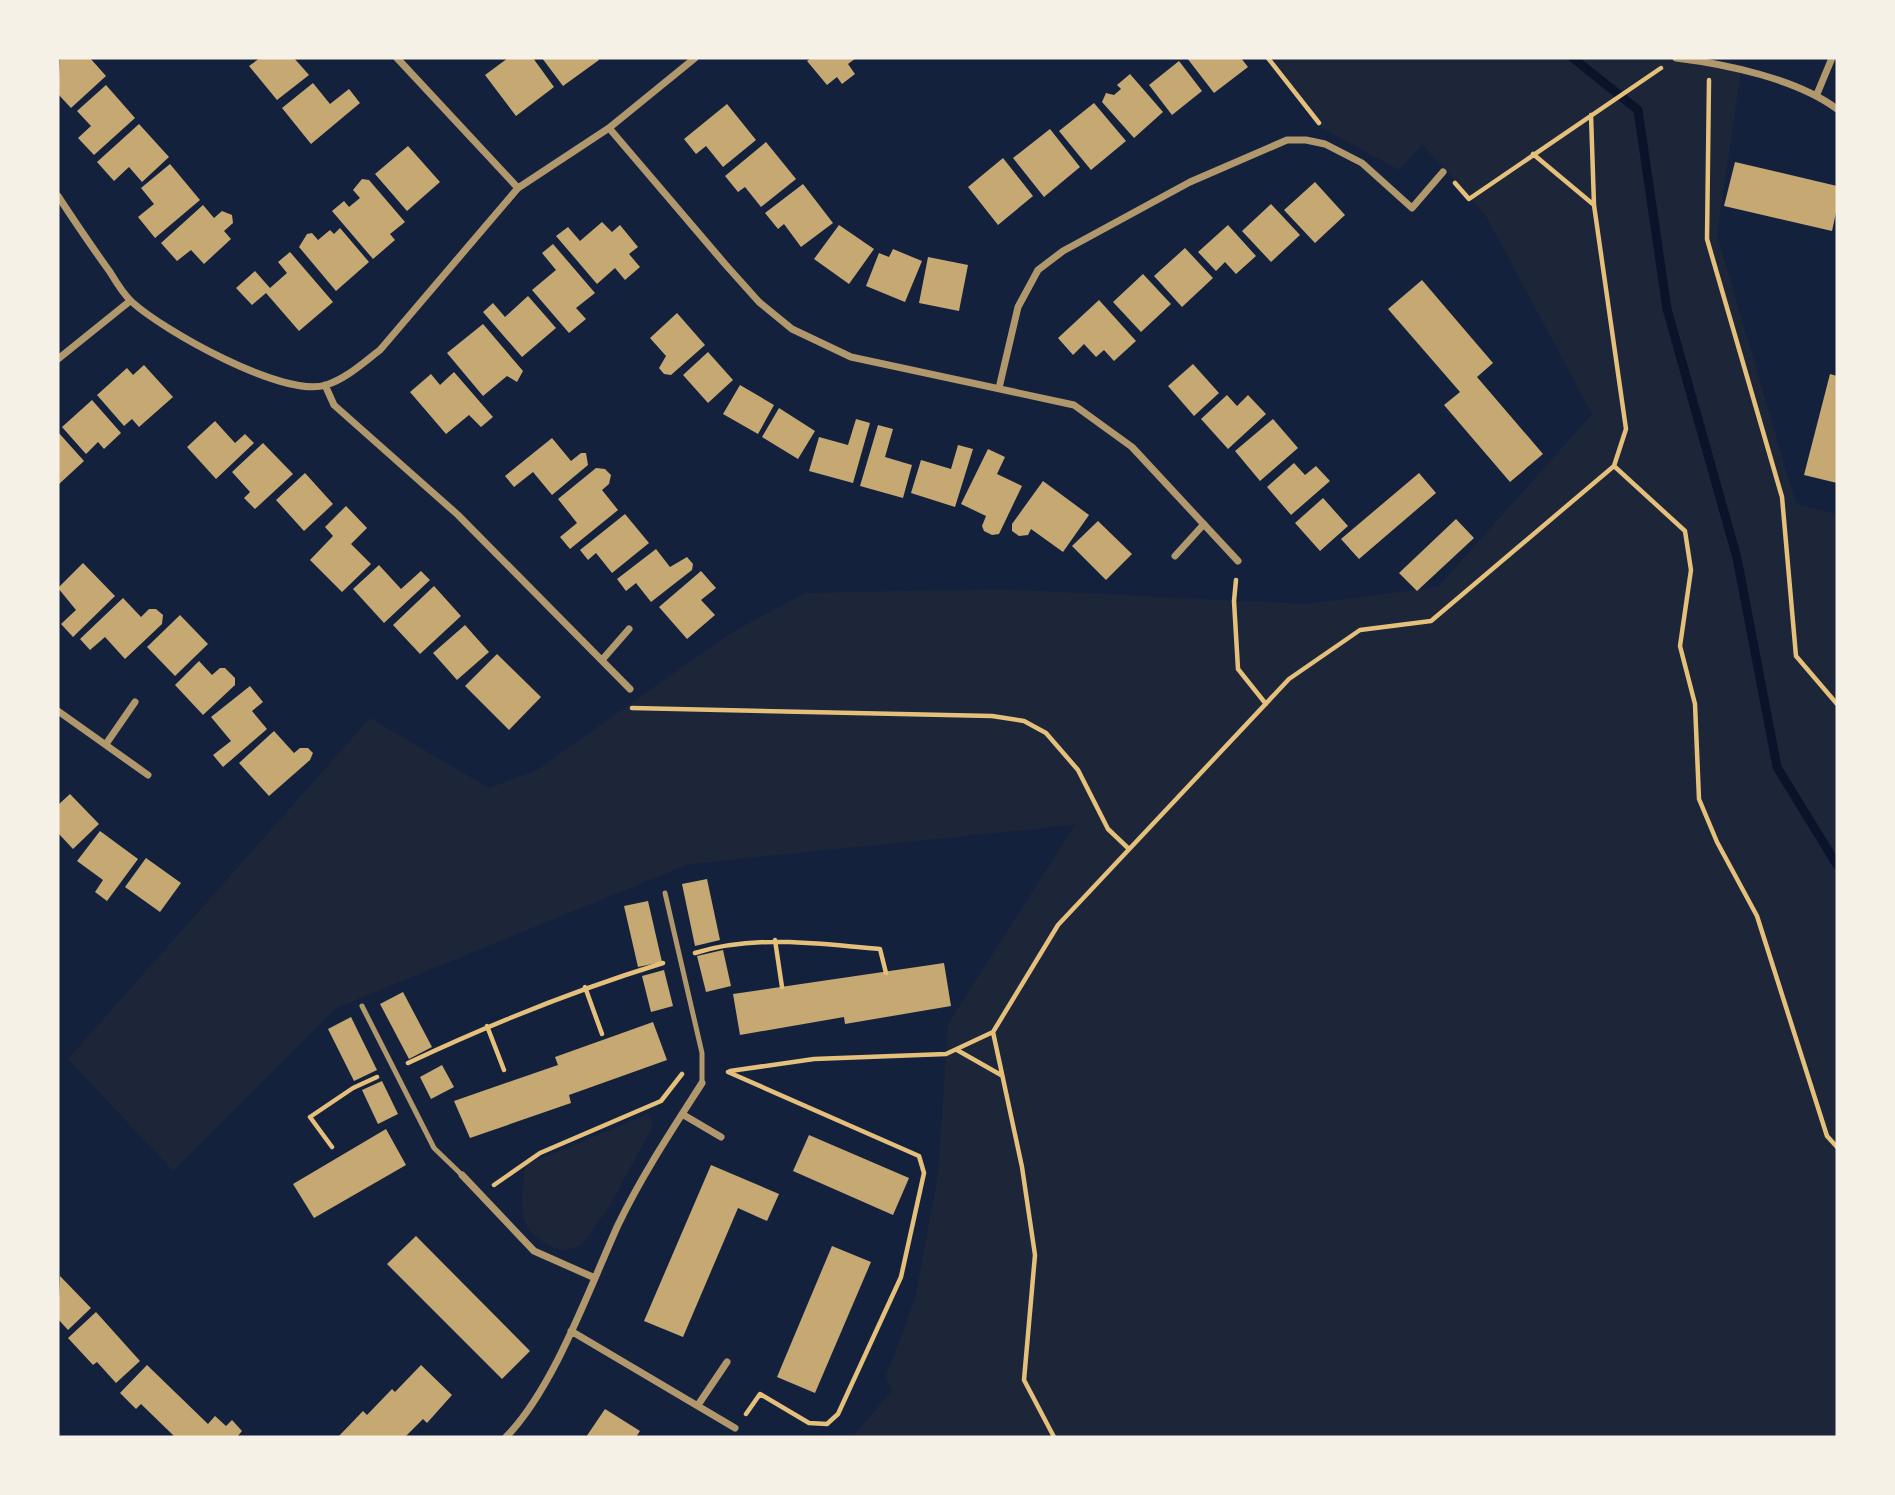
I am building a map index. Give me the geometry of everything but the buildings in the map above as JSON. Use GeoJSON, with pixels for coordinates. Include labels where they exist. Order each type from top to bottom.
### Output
{"type":"FeatureCollection","features":[{"type":"Feature","properties":{"kind":"street"},"geometry":{"type":"LineString","coordinates":[[397,58],[517,188]]}},
{"type":"Feature","properties":{"kind":"street"},"geometry":{"type":"LineString","coordinates":[[58,197],[130,301],[172,331],[225,359],[276,380],[301,386],[325,385],[354,371],[380,349],[517,188],[609,128],[695,58]]}},
{"type":"Feature","properties":{"kind":"street"},"geometry":{"type":"LineString","coordinates":[[1676,58],[1709,62],[1817,94],[1837,108]]}},
{"type":"Feature","properties":{"kind":"street"},"geometry":{"type":"LineString","coordinates":[[1817,94],[1832,58]]}},
{"type":"Feature","properties":{"kind":"street"},"geometry":{"type":"LineString","coordinates":[[609,128],[742,283],[792,329],[850,357],[1074,405],[1132,447],[1238,561]]}},
{"type":"Feature","properties":{"kind":"street"},"geometry":{"type":"LineString","coordinates":[[999,388],[1018,307],[1038,270],[1063,251],[1190,182],[1287,140],[1325,144],[1362,163],[1412,208],[1443,172]]}},
{"type":"Feature","properties":{"kind":"street"},"geometry":{"type":"LineString","coordinates":[[58,359],[130,301]]}},
{"type":"Feature","properties":{"kind":"street"},"geometry":{"type":"LineString","coordinates":[[325,385],[334,405],[458,515],[630,689]]}},
{"type":"Feature","properties":{"kind":"street"},"geometry":{"type":"LineString","coordinates":[[1175,556],[1204,524]]}},
{"type":"Feature","properties":{"kind":"street"},"geometry":{"type":"LineString","coordinates":[[602,660],[629,629]]}},
{"type":"Feature","properties":{"kind":"street"},"geometry":{"type":"LineString","coordinates":[[106,744],[135,702]]}},
{"type":"Feature","properties":{"kind":"street"},"geometry":{"type":"LineString","coordinates":[[58,711],[148,775]]}},
{"type":"Feature","properties":{"kind":"street"},"geometry":{"type":"LineString","coordinates":[[506,1437],[527,1411],[571,1331],[653,1156],[702,1083]]}},
{"type":"Feature","properties":{"kind":"street"},"geometry":{"type":"LineString","coordinates":[[682,1114],[721,1137]]}},
{"type":"Feature","properties":{"kind":"street"},"geometry":{"type":"LineString","coordinates":[[462,1175],[534,1251],[595,1278]]}},
{"type":"Feature","properties":{"kind":"street"},"geometry":{"type":"LineString","coordinates":[[571,1331],[736,1428]]}},
{"type":"Feature","properties":{"kind":"street"},"geometry":{"type":"LineString","coordinates":[[698,1405],[727,1362]]}},
{"type":"Feature","properties":{"kind":"lane"},"geometry":{"type":"LineString","coordinates":[[664,893],[702,1053],[702,1083]]}},
{"type":"Feature","properties":{"kind":"lane"},"geometry":{"type":"LineString","coordinates":[[362,1006],[434,1148],[462,1175]]}},
{"type":"Feature","properties":{"kind":"path"},"geometry":{"type":"LineString","coordinates":[[1268,58],[1322,128],[1325,144]]}},
{"type":"Feature","properties":{"kind":"path"},"geometry":{"type":"LineString","coordinates":[[1443,172],[1469,199],[1676,58]]}},
{"type":"Feature","properties":{"kind":"path"},"geometry":{"type":"LineString","coordinates":[[1709,62],[1707,239],[1782,497],[1796,656],[1837,704]]}},
{"type":"Feature","properties":{"kind":"path"},"geometry":{"type":"LineString","coordinates":[[479,1195],[540,1153],[661,1101],[686,1069],[702,1083],[728,1072],[814,1059],[946,1054],[993,1032],[1058,925],[1289,679],[1360,630],[1431,621],[1614,466],[1626,429],[1594,205],[1591,115]]}},
{"type":"Feature","properties":{"kind":"path"},"geometry":{"type":"LineString","coordinates":[[1533,154],[1594,205]]}},
{"type":"Feature","properties":{"kind":"path"},"geometry":{"type":"LineString","coordinates":[[1614,466],[1685,531],[1691,570],[1680,646],[1695,704],[1699,799],[1717,842],[1757,916],[1827,1136],[1837,1147]]}},
{"type":"Feature","properties":{"kind":"path"},"geometry":{"type":"LineString","coordinates":[[1238,561],[1234,601],[1238,668],[1266,704]]}},
{"type":"Feature","properties":{"kind":"path"},"geometry":{"type":"LineString","coordinates":[[630,689],[632,710],[992,716],[1024,721],[1046,733],[1065,752],[1078,770],[1108,829],[1129,849]]}},
{"type":"Feature","properties":{"kind":"path"},"geometry":{"type":"LineString","coordinates":[[775,940],[782,987]]}},
{"type":"Feature","properties":{"kind":"path"},"geometry":{"type":"LineString","coordinates":[[332,1147],[310,1117],[353,1088],[487,1026],[585,987],[728,943],[775,940],[880,949],[886,973]]}},
{"type":"Feature","properties":{"kind":"path"},"geometry":{"type":"LineString","coordinates":[[585,987],[602,1034]]}},
{"type":"Feature","properties":{"kind":"path"},"geometry":{"type":"LineString","coordinates":[[487,1026],[504,1070]]}},
{"type":"Feature","properties":{"kind":"path"},"geometry":{"type":"LineString","coordinates":[[993,1032],[1022,1167],[1035,1255],[1024,1380],[1054,1437]]}},
{"type":"Feature","properties":{"kind":"path"},"geometry":{"type":"LineString","coordinates":[[956,1049],[1002,1075]]}},
{"type":"Feature","properties":{"kind":"path"},"geometry":{"type":"LineString","coordinates":[[728,1072],[919,1156],[924,1173],[901,1277],[838,1414],[827,1424],[809,1423],[760,1394],[736,1428]]}},
{"type":"Feature","properties":{"kind":"shaded area"},"geometry":{"type":"Polygon","coordinates":[[[1266,58],[1674,58],[1741,71],[1717,235],[1796,504],[1837,514],[1837,1437],[852,1437],[892,1391],[886,1376],[915,1299],[938,1175],[948,1024],[1075,825],[689,864],[336,1008],[173,1171],[68,1059],[370,718],[489,788],[537,770],[729,634],[805,593],[999,589],[1305,604],[1438,587],[1592,414],[1486,216],[1422,144],[1399,170],[1322,128],[1266,58]]]}},
{"type":"Feature","properties":{"kind":"shaded area"},"geometry":{"type":"Polygon","coordinates":[[[649,1114],[653,1126],[609,1207],[582,1245],[563,1251],[536,1237],[528,1228],[522,1208],[525,1165],[649,1114]]]}},
{"type":"Feature","properties":{"kind":"waterway"},"geometry":{"type":"LineString","coordinates":[[1573,58],[1638,110],[1667,309],[1737,558],[1777,767],[1837,865]]}}]}
